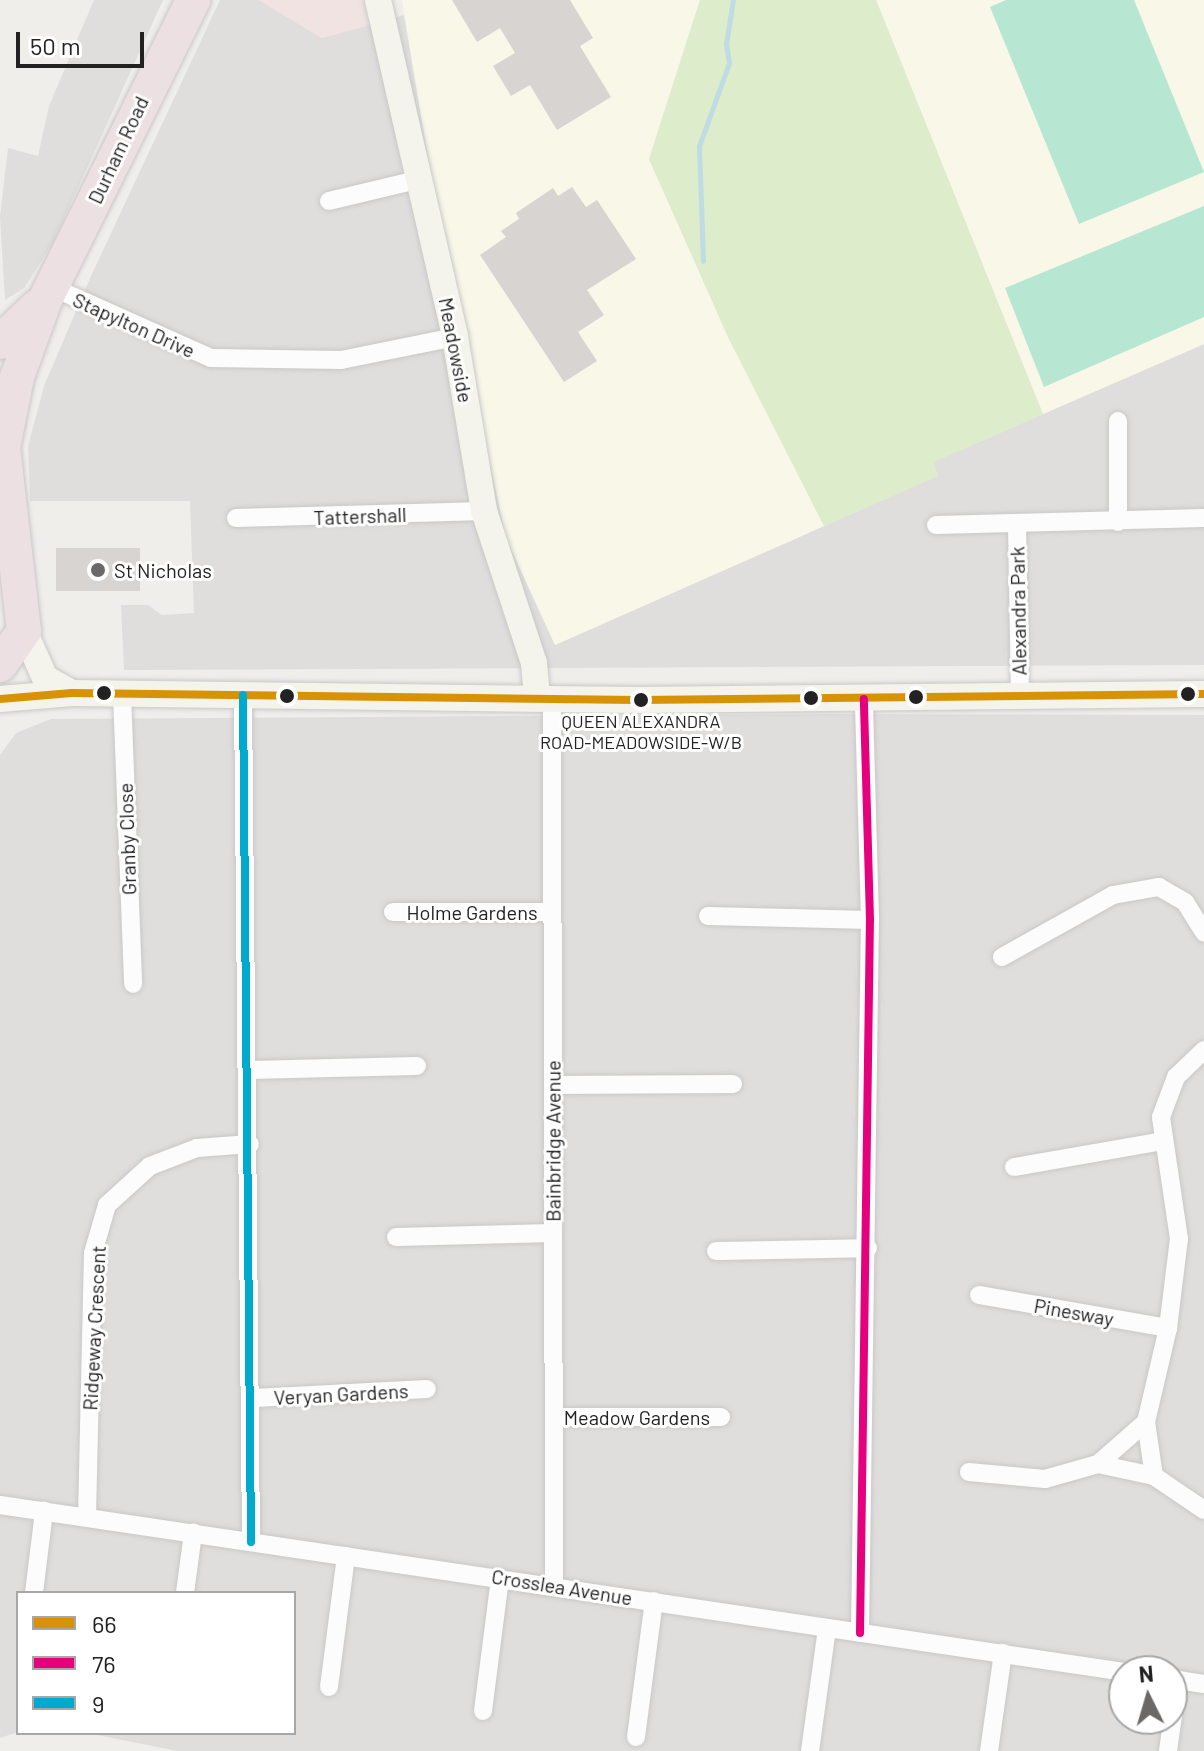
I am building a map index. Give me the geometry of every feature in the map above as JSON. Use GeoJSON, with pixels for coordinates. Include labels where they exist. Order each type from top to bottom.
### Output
{"type":"FeatureCollection","features":[{"type":"Feature","properties":{"kind":"highway","name":"Durham Road"},"geometry":{"type":"LineString","coordinates":[[15,647],[1,446],[8,369],[193,0]]}},
{"type":"Feature","properties":{"kind":"highway","name":"Durham Road"},"geometry":{"type":"LineString","coordinates":[[0,342],[48,294]]}},
{"type":"Feature","properties":{"kind":"street","name":"Meadowside"},"geometry":{"type":"LineString","coordinates":[[378,0],[455,337],[484,511],[544,697]]}},
{"type":"Feature","properties":{"kind":"street"},"geometry":{"type":"LineString","coordinates":[[329,201],[417,180]]}},
{"type":"Feature","properties":{"kind":"street","name":"Stapylton Drive"},"geometry":{"type":"LineString","coordinates":[[48,294],[211,358],[341,360],[455,337]]}},
{"type":"Feature","properties":{"kind":"street"},"geometry":{"type":"LineString","coordinates":[[1118,421],[1118,522]]}},
{"type":"Feature","properties":{"kind":"street","name":"Tattershall"},"geometry":{"type":"LineString","coordinates":[[236,518],[484,511]]}},
{"type":"Feature","properties":{"kind":"street","name":"Alexandra Park"},"geometry":{"type":"LineString","coordinates":[[936,525],[1204,518]]}},
{"type":"Feature","properties":{"kind":"street","name":"Alexandra Park"},"geometry":{"type":"LineString","coordinates":[[1017,525],[1020,698]]}},
{"type":"Feature","properties":{"kind":"street"},"geometry":{"type":"LineString","coordinates":[[15,647],[45,678],[72,693]]}},
{"type":"Feature","properties":{"kind":"street"},"geometry":{"type":"LineString","coordinates":[[15,647],[2,703],[72,693],[864,699],[1204,694]]}},
{"type":"Feature","properties":{"kind":"street","name":"Granby Close"},"geometry":{"type":"LineString","coordinates":[[122,694],[133,984]]}},
{"type":"Feature","properties":{"kind":"street"},"geometry":{"type":"LineString","coordinates":[[243,695],[254,1398],[251,1542]]}},
{"type":"Feature","properties":{"kind":"street","name":"Bainbridge Avenue"},"geometry":{"type":"LineString","coordinates":[[544,697],[552,912],[554,1587]]}},
{"type":"Feature","properties":{"kind":"street"},"geometry":{"type":"LineString","coordinates":[[860,1633],[868,1248],[870,920],[864,699]]}},
{"type":"Feature","properties":{"kind":"street"},"geometry":{"type":"LineString","coordinates":[[1002,957],[1113,895],[1159,887],[1185,902],[1204,933]]}},
{"type":"Feature","properties":{"kind":"street","name":"Holme Gardens"},"geometry":{"type":"LineString","coordinates":[[393,912],[552,912]]}},
{"type":"Feature","properties":{"kind":"street"},"geometry":{"type":"LineString","coordinates":[[708,916],[870,920]]}},
{"type":"Feature","properties":{"kind":"street"},"geometry":{"type":"LineString","coordinates":[[1154,1476],[1146,1422],[1168,1328],[1179,1239],[1161,1117],[1176,1077],[1204,1050]]}},
{"type":"Feature","properties":{"kind":"street"},"geometry":{"type":"LineString","coordinates":[[248,1070],[417,1066]]}},
{"type":"Feature","properties":{"kind":"street"},"geometry":{"type":"LineString","coordinates":[[553,1085],[733,1084]]}},
{"type":"Feature","properties":{"kind":"street"},"geometry":{"type":"LineString","coordinates":[[1014,1167],[1163,1141]]}},
{"type":"Feature","properties":{"kind":"street","name":"Ridgeway Crescent"},"geometry":{"type":"LineString","coordinates":[[87,1517],[93,1253],[107,1205],[150,1166],[197,1148],[250,1144]]}},
{"type":"Feature","properties":{"kind":"street"},"geometry":{"type":"LineString","coordinates":[[396,1237],[553,1233]]}},
{"type":"Feature","properties":{"kind":"street"},"geometry":{"type":"LineString","coordinates":[[716,1251],[868,1248]]}},
{"type":"Feature","properties":{"kind":"street","name":"Pinesway"},"geometry":{"type":"LineString","coordinates":[[979,1295],[1168,1328]]}},
{"type":"Feature","properties":{"kind":"street","name":"Veryan Gardens"},"geometry":{"type":"LineString","coordinates":[[254,1398],[427,1389]]}},
{"type":"Feature","properties":{"kind":"street","name":"Meadow Gardens"},"geometry":{"type":"LineString","coordinates":[[554,1417],[721,1417]]}},
{"type":"Feature","properties":{"kind":"street"},"geometry":{"type":"LineString","coordinates":[[969,1472],[1045,1479],[1098,1464],[1146,1422]]}},
{"type":"Feature","properties":{"kind":"street"},"geometry":{"type":"LineString","coordinates":[[1098,1464],[1154,1476],[1204,1510]]}},
{"type":"Feature","properties":{"kind":"street","name":"Crosslea Avenue"},"geometry":{"type":"LineString","coordinates":[[0,1505],[1108,1669]]}},
{"type":"Feature","properties":{"kind":"street"},"geometry":{"type":"LineString","coordinates":[[34,1591],[44,1511]]}},
{"type":"Feature","properties":{"kind":"street"},"geometry":{"type":"LineString","coordinates":[[185,1591],[193,1533]]}},
{"type":"Feature","properties":{"kind":"street"},"geometry":{"type":"LineString","coordinates":[[329,1687],[346,1556]]}},
{"type":"Feature","properties":{"kind":"street"},"geometry":{"type":"LineString","coordinates":[[483,1711],[500,1578]]}},
{"type":"Feature","properties":{"kind":"street"},"geometry":{"type":"LineString","coordinates":[[636,1737],[654,1601]]}},
{"type":"Feature","properties":{"kind":"street"},"geometry":{"type":"LineString","coordinates":[[810,1751],[827,1628]]}},
{"type":"Feature","properties":{"kind":"street"},"geometry":{"type":"LineString","coordinates":[[989,1751],[1003,1653]]}},
{"type":"Feature","properties":{"kind":"shaded area"},"geometry":{"type":"Polygon","coordinates":[[[94,0],[163,0],[53,243],[24,288],[5,300],[0,217],[8,148],[38,156],[49,106],[94,0]]]}},
{"type":"Feature","properties":{"kind":"shaded area"},"geometry":{"type":"Polygon","coordinates":[[[220,0],[259,0],[322,38],[404,15],[437,211],[506,538],[555,645],[937,476],[933,462],[1204,344],[1204,665],[124,670],[121,605],[148,605],[162,615],[194,613],[190,501],[30,501],[28,446],[44,386],[91,276],[220,0]]]}},
{"type":"Feature","properties":{"kind":"shaded area"},"geometry":{"type":"Polygon","coordinates":[[[259,0],[363,0],[369,25],[322,38],[259,0]]]}},
{"type":"Feature","properties":{"kind":"shaded area"},"geometry":{"type":"Polygon","coordinates":[[[402,0],[700,0],[649,159],[728,337],[824,526],[555,645],[506,538],[437,211],[402,0]]]}},
{"type":"Feature","properties":{"kind":"shaded area"},"geometry":{"type":"Polygon","coordinates":[[[876,0],[1204,0],[1204,344],[1043,414],[876,0]]]}},
{"type":"Feature","properties":{"kind":"shaded area"},"geometry":{"type":"Polygon","coordinates":[[[1204,715],[1204,1751],[177,1751],[97,1735],[296,1735],[296,1591],[16,1591],[16,1733],[0,1738],[0,755],[16,733],[51,719],[1204,715]]]}},
{"type":"Feature","properties":{"kind":"green space"},"geometry":{"type":"Polygon","coordinates":[[[700,0],[876,0],[1043,414],[934,462],[938,476],[824,526],[728,337],[649,159],[700,0]]]}},
{"type":"Feature","properties":{"kind":"green space"},"geometry":{"type":"Polygon","coordinates":[[[1006,0],[1134,0],[1204,172],[1079,224],[990,7],[1006,0]]]}},
{"type":"Feature","properties":{"kind":"green space"},"geometry":{"type":"Polygon","coordinates":[[[1204,206],[1204,317],[1044,387],[1005,288],[1204,206]]]}},
{"type":"Feature","properties":{"kind":"building"},"geometry":{"type":"Polygon","coordinates":[[[452,0],[570,0],[593,38],[580,46],[611,97],[557,130],[530,85],[511,96],[493,66],[515,53],[500,28],[477,42],[452,0]]]}},
{"type":"Feature","properties":{"kind":"building"},"geometry":{"type":"Polygon","coordinates":[[[572,187],[586,207],[597,200],[636,259],[587,290],[604,315],[578,332],[597,361],[564,382],[480,255],[506,237],[501,231],[519,219],[516,213],[553,188],[558,196],[572,187]]]}},
{"type":"Feature","properties":{"kind":"building","name":"St Nicholas"},"geometry":{"type":"Polygon","coordinates":[[[56,548],[140,548],[140,591],[56,591],[56,548]]]}},
{"type":"Feature","properties":{"kind":"waterway"},"geometry":{"type":"LineString","coordinates":[[703,261],[699,146],[729,63],[726,44],[733,0]]}},
{"type":"Feature","properties":{"kind":"transit line","name":"66"},"geometry":{"type":"LineString","coordinates":[[0,699],[72,693],[638,700],[1204,694]]}},
{"type":"Feature","properties":{"kind":"transit line","name":"9"},"geometry":{"type":"LineString","coordinates":[[243,695],[251,1542]]}},
{"type":"Feature","properties":{"kind":"transit line","name":"76"},"geometry":{"type":"LineString","coordinates":[[860,1633],[870,920],[864,699]]}},
{"type":"Feature","properties":{"kind":"place","name":"St Nicholas"},"geometry":{"type":"Point","coordinates":[98,570]}},
{"type":"Feature","properties":{"kind":"place","name":"QUEEN ALEXANDRA ROAD-MEADOWSIDE-W/B"},"geometry":{"type":"Point","coordinates":[641,700]}}]}
